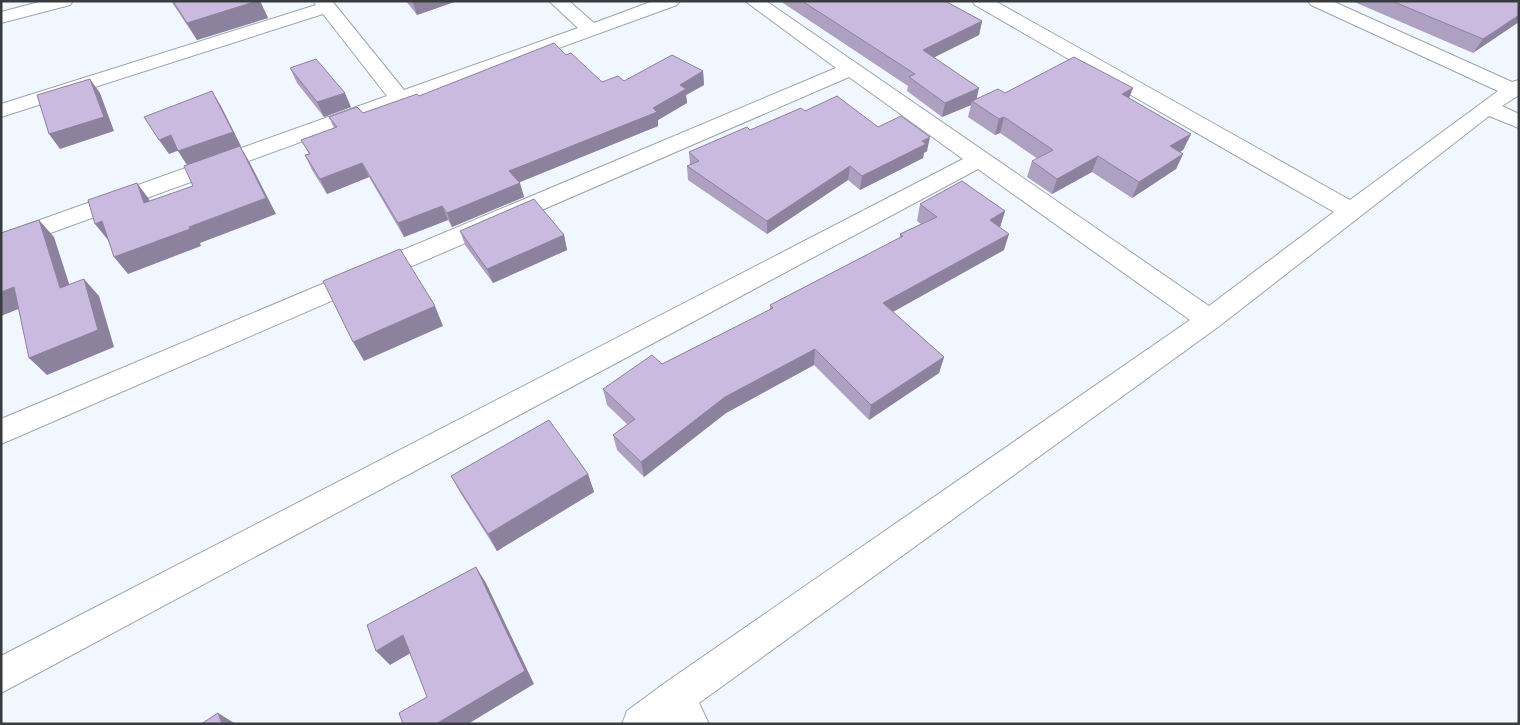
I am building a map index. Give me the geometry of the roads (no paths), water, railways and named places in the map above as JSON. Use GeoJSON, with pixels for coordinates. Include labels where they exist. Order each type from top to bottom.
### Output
{"type":"FeatureCollection","features":[{"type":"Feature","properties":{"kind":"street"},"geometry":{"type":"LineString","coordinates":[[1,18],[64,1]]}},
{"type":"Feature","properties":{"kind":"street"},"geometry":{"type":"LineString","coordinates":[[558,1],[591,30]]}},
{"type":"Feature","properties":{"kind":"street"},"geometry":{"type":"LineString","coordinates":[[1,243],[671,1]]}},
{"type":"Feature","properties":{"kind":"street"},"geometry":{"type":"LineString","coordinates":[[754,1],[1208,320]]}},
{"type":"Feature","properties":{"kind":"street"},"geometry":{"type":"LineString","coordinates":[[981,1],[1352,212]]}},
{"type":"Feature","properties":{"kind":"street"},"geometry":{"type":"LineString","coordinates":[[1317,1],[1516,88]]}},
{"type":"Feature","properties":{"kind":"street"},"geometry":{"type":"LineString","coordinates":[[1,111],[324,4],[399,98]]}},
{"type":"Feature","properties":{"kind":"street"},"geometry":{"type":"LineString","coordinates":[[1,432],[850,68]]}},
{"type":"Feature","properties":{"kind":"street"},"geometry":{"type":"LineString","coordinates":[[640,724],[683,711],[1516,88]]}},
{"type":"Feature","properties":{"kind":"street"},"geometry":{"type":"LineString","coordinates":[[1487,108],[1519,122]]}},
{"type":"Feature","properties":{"kind":"street"},"geometry":{"type":"LineString","coordinates":[[1,674],[978,160]]}}]}
